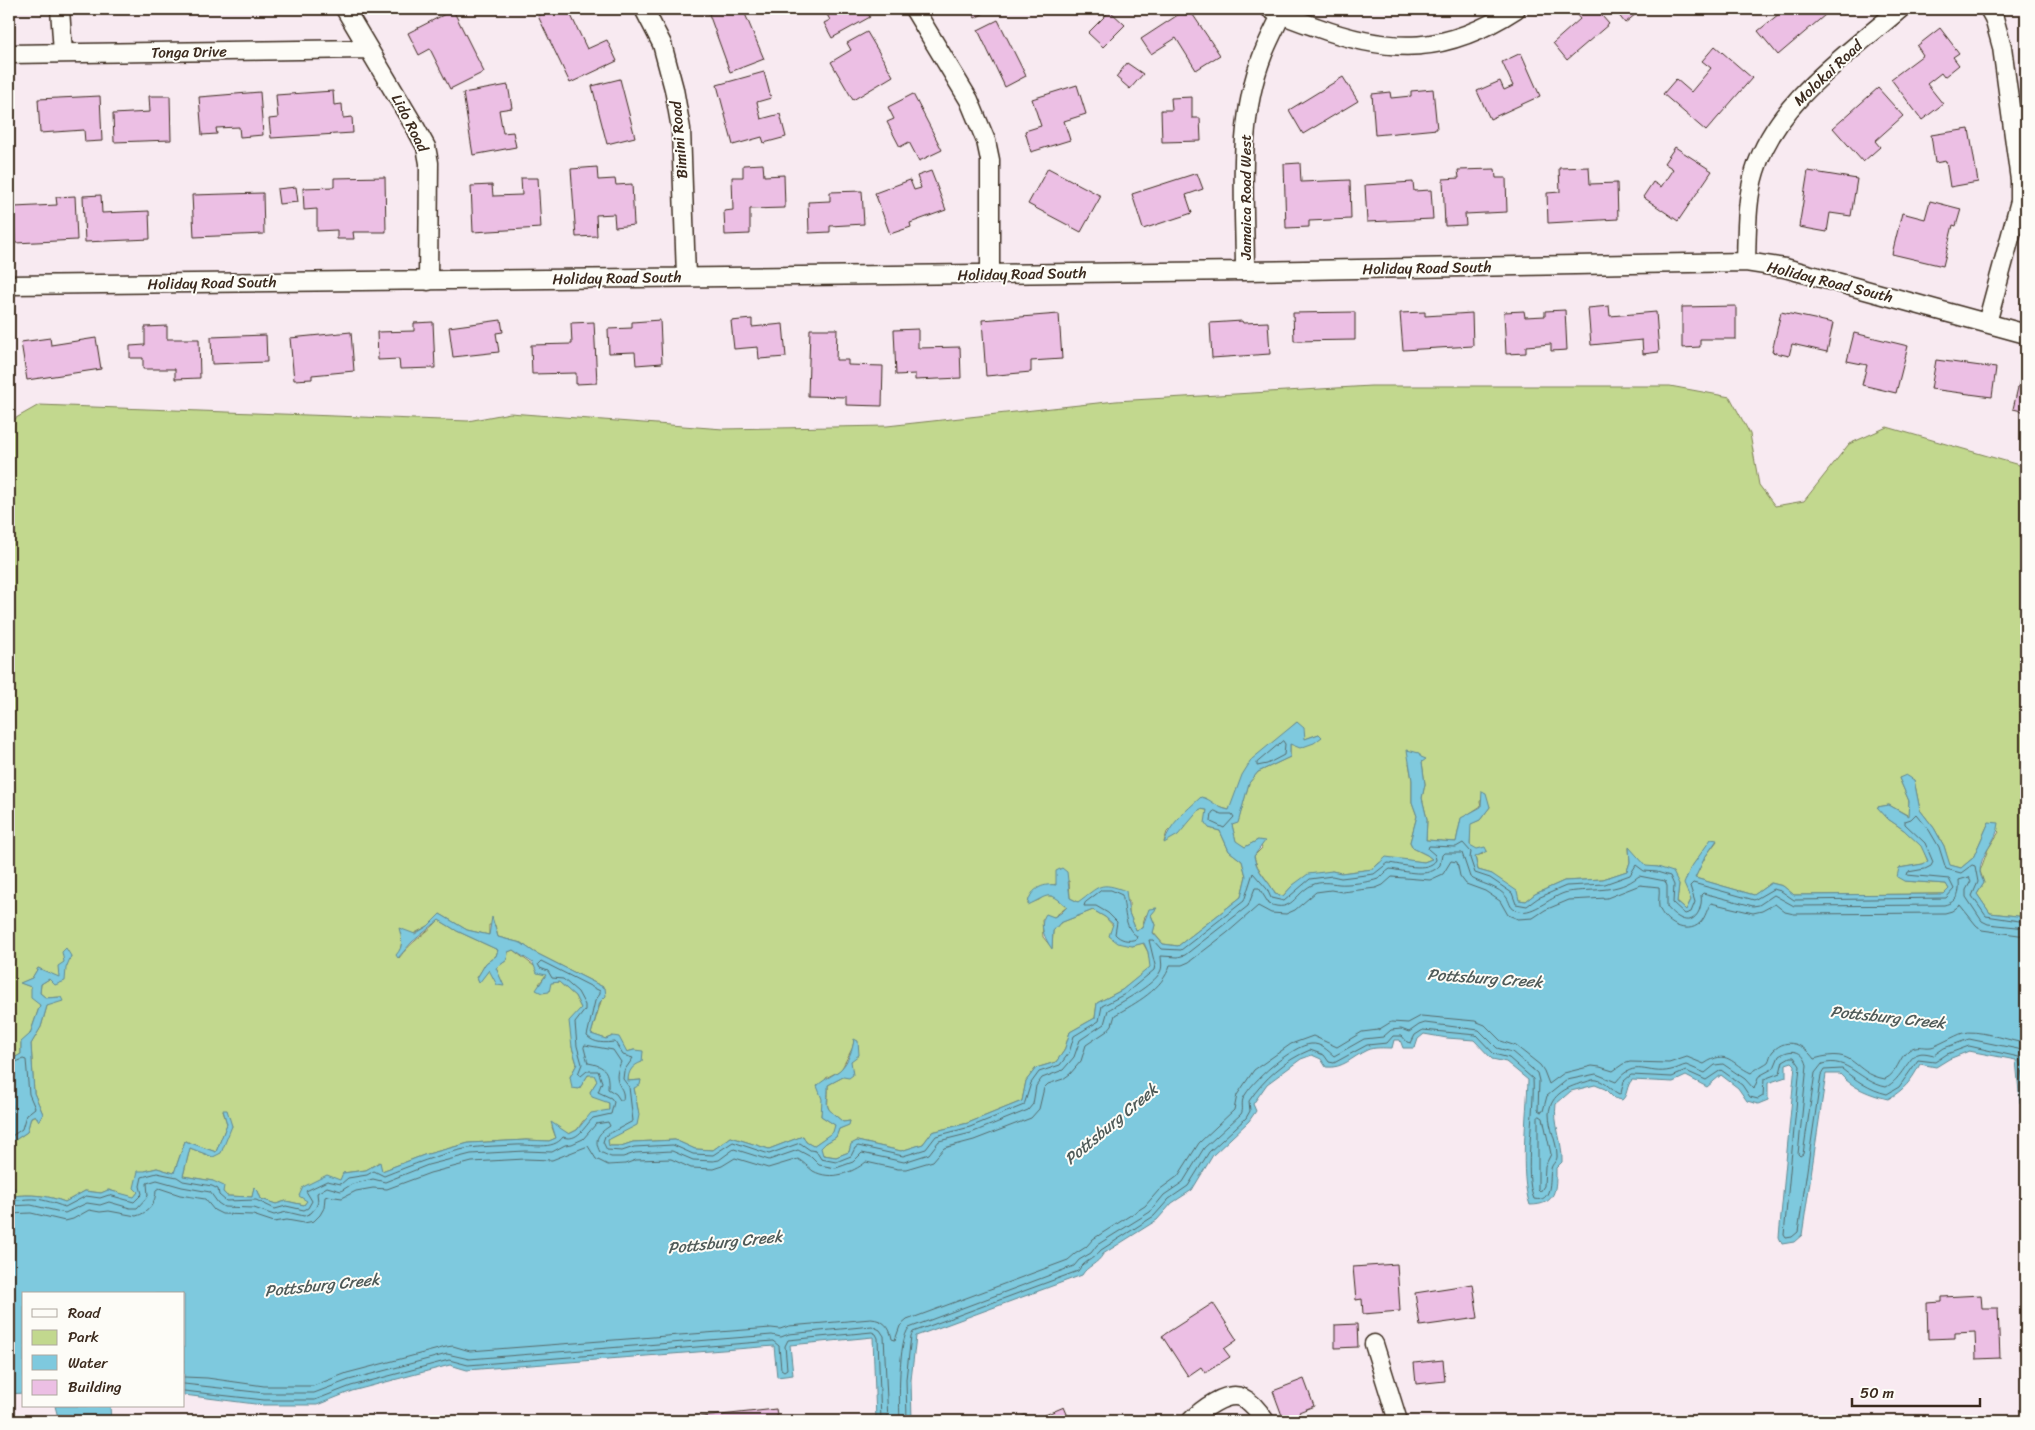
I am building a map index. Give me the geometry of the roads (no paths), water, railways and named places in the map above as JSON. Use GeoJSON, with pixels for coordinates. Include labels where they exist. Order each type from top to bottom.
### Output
{"type":"FeatureCollection","features":[{"type":"Feature","properties":{"kind":"street"},"geometry":{"type":"LineString","coordinates":[[60,9],[64,53]]}},
{"type":"Feature","properties":{"kind":"street","name":"Lido Road"},"geometry":{"type":"LineString","coordinates":[[345,9],[426,147],[429,162],[428,281]]}},
{"type":"Feature","properties":{"kind":"street","name":"Bimini Road"},"geometry":{"type":"LineString","coordinates":[[644,9],[662,44],[674,89],[681,129],[686,277]]}},
{"type":"Feature","properties":{"kind":"street"},"geometry":{"type":"LineString","coordinates":[[914,9],[969,100],[986,140],[990,160],[990,274]]}},
{"type":"Feature","properties":{"kind":"street"},"geometry":{"type":"LineString","coordinates":[[1279,11],[1340,36],[1367,43],[1392,46],[1419,46],[1475,32],[1497,22],[1516,9]]}},
{"type":"Feature","properties":{"kind":"street","name":"Molokai Road"},"geometry":{"type":"LineString","coordinates":[[1746,262],[1748,204],[1754,172],[1766,143],[1785,113],[1811,85],[1900,9]]}},
{"type":"Feature","properties":{"kind":"street"},"geometry":{"type":"LineString","coordinates":[[1987,323],[2020,201],[2020,180],[2002,47],[1994,18],[1989,9]]}},
{"type":"Feature","properties":{"kind":"street","name":"Jamaica Road West"},"geometry":{"type":"LineString","coordinates":[[1245,271],[1244,140],[1250,100],[1262,55],[1279,11]]}},
{"type":"Feature","properties":{"kind":"street","name":"Tonga Drive"},"geometry":{"type":"LineString","coordinates":[[9,54],[368,50]]}},
{"type":"Feature","properties":{"kind":"street","name":"Holiday Road South"},"geometry":{"type":"LineString","coordinates":[[9,285],[1245,271],[1746,262],[1785,268],[2026,334]]}},
{"type":"Feature","properties":{"kind":"street"},"geometry":{"type":"LineString","coordinates":[[1374,1344],[1398,1421]]}},
{"type":"Feature","properties":{"kind":"street"},"geometry":{"type":"LineString","coordinates":[[1191,1421],[1215,1402],[1233,1396],[1243,1398],[1258,1410],[1266,1421]]}},
{"type":"Feature","properties":{"kind":"water","name":"Pottsburg Creek"},"geometry":{"type":"Polygon","coordinates":[[[1297,722],[1304,728],[1305,739],[1319,734],[1322,737],[1314,743],[1300,748],[1290,744],[1290,757],[1258,772],[1249,783],[1238,823],[1232,825],[1236,841],[1245,847],[1258,840],[1265,841],[1254,856],[1255,862],[1275,894],[1283,896],[1293,885],[1308,874],[1332,871],[1341,873],[1373,869],[1386,857],[1424,862],[1432,859],[1413,848],[1410,842],[1417,816],[1412,802],[1412,780],[1407,750],[1419,753],[1421,757],[1426,759],[1422,762],[1425,784],[1422,798],[1427,819],[1426,840],[1456,842],[1461,818],[1481,807],[1482,791],[1486,793],[1490,807],[1480,820],[1471,824],[1470,845],[1477,849],[1485,847],[1487,851],[1475,857],[1478,870],[1492,874],[1517,891],[1519,900],[1526,901],[1535,894],[1564,881],[1603,879],[1627,871],[1630,862],[1629,847],[1646,866],[1658,867],[1673,872],[1679,884],[1677,902],[1686,910],[1691,900],[1684,884],[1690,869],[1711,839],[1717,840],[1705,857],[1695,878],[1754,895],[1771,883],[1783,886],[1794,895],[1944,894],[1949,889],[1946,884],[1904,881],[1897,877],[1899,868],[1923,864],[1928,861],[1921,846],[1904,830],[1888,819],[1877,807],[1889,805],[1908,816],[1909,801],[1899,778],[1906,775],[1914,780],[1920,810],[1934,828],[1944,846],[1950,865],[1961,868],[1973,858],[1989,822],[1999,823],[1998,829],[1980,866],[1980,873],[1984,883],[1977,894],[1990,913],[2026,917],[2026,1103],[2020,1103],[2016,1060],[1969,1051],[1949,1059],[1936,1067],[1920,1064],[1907,1084],[1888,1099],[1862,1090],[1840,1074],[1826,1074],[1802,1235],[1794,1242],[1782,1244],[1779,1237],[1795,1065],[1792,1062],[1786,1064],[1786,1077],[1768,1083],[1768,1100],[1758,1104],[1747,1101],[1738,1088],[1721,1075],[1707,1087],[1686,1076],[1673,1082],[1632,1080],[1622,1100],[1614,1098],[1605,1089],[1595,1085],[1571,1091],[1556,1104],[1555,1111],[1562,1162],[1556,1168],[1555,1189],[1550,1199],[1539,1204],[1530,1205],[1524,1161],[1528,1080],[1506,1062],[1492,1059],[1474,1040],[1424,1034],[1418,1039],[1415,1048],[1403,1048],[1400,1040],[1394,1040],[1392,1048],[1370,1049],[1347,1062],[1332,1067],[1326,1067],[1321,1059],[1312,1055],[1301,1059],[1267,1084],[1253,1104],[1256,1111],[1249,1121],[1213,1155],[1192,1190],[1172,1203],[1157,1220],[1103,1254],[1082,1275],[916,1336],[911,1380],[912,1421],[876,1421],[873,1337],[790,1345],[793,1375],[777,1377],[774,1346],[467,1370],[450,1365],[352,1391],[317,1405],[263,1405],[185,1395],[185,1292],[22,1292],[22,1393],[9,1394],[9,1183],[15,1188],[12,1196],[39,1196],[65,1202],[85,1191],[101,1193],[108,1190],[134,1197],[138,1192],[134,1188],[138,1171],[157,1168],[174,1173],[185,1141],[216,1152],[227,1124],[223,1110],[227,1110],[232,1126],[221,1153],[213,1157],[190,1148],[183,1176],[213,1181],[224,1186],[223,1192],[227,1196],[252,1197],[254,1187],[261,1199],[276,1204],[286,1201],[304,1205],[307,1201],[299,1196],[303,1187],[327,1175],[340,1180],[343,1173],[366,1170],[380,1162],[382,1171],[424,1155],[469,1143],[526,1140],[549,1141],[556,1138],[551,1122],[569,1134],[577,1130],[591,1113],[609,1110],[609,1103],[592,1097],[590,1092],[597,1081],[594,1075],[588,1075],[579,1089],[572,1088],[570,1077],[577,1064],[572,1047],[569,1021],[581,1008],[575,996],[559,982],[551,983],[549,992],[542,993],[536,990],[546,975],[537,973],[533,963],[513,950],[508,952],[507,960],[496,968],[504,986],[497,985],[489,970],[479,983],[477,978],[486,963],[496,956],[498,950],[457,931],[439,920],[412,942],[398,958],[396,955],[402,942],[399,928],[415,934],[428,926],[440,914],[467,930],[489,935],[492,917],[498,937],[521,943],[534,952],[605,988],[606,996],[600,1002],[591,1034],[606,1039],[613,1036],[619,1037],[627,1052],[634,1050],[643,1051],[642,1062],[632,1069],[628,1077],[628,1081],[641,1080],[640,1085],[634,1088],[639,1115],[637,1125],[608,1140],[609,1146],[621,1146],[633,1142],[675,1140],[695,1149],[713,1150],[731,1137],[769,1149],[803,1136],[806,1142],[813,1146],[833,1132],[835,1125],[821,1116],[822,1099],[817,1086],[844,1066],[853,1047],[854,1039],[858,1041],[859,1055],[851,1061],[853,1075],[849,1078],[843,1077],[828,1085],[827,1103],[829,1109],[843,1122],[850,1121],[849,1125],[839,1129],[836,1137],[821,1148],[823,1155],[836,1157],[849,1152],[851,1144],[857,1141],[901,1151],[923,1144],[932,1132],[968,1123],[1022,1101],[1026,1081],[1036,1068],[1056,1062],[1064,1051],[1070,1032],[1095,1018],[1097,1003],[1122,990],[1150,967],[1148,952],[1144,943],[1132,946],[1118,943],[1109,936],[1113,924],[1093,910],[1060,923],[1053,931],[1052,949],[1043,932],[1044,918],[1046,914],[1054,917],[1067,907],[1052,896],[1044,897],[1028,905],[1031,895],[1041,886],[1056,885],[1056,871],[1062,868],[1067,872],[1070,898],[1078,902],[1100,887],[1110,886],[1126,891],[1129,913],[1136,930],[1142,928],[1149,909],[1157,908],[1151,915],[1155,925],[1153,933],[1163,944],[1178,946],[1241,897],[1246,876],[1242,861],[1229,851],[1220,831],[1209,828],[1205,823],[1207,810],[1200,809],[1178,835],[1164,843],[1170,829],[1201,797],[1229,810],[1242,775],[1252,759],[1297,722]]]}},
{"type":"Feature","properties":{"kind":"water"},"geometry":{"type":"Polygon","coordinates":[[[66,948],[71,956],[66,968],[65,981],[55,985],[49,979],[41,984],[40,993],[46,998],[61,997],[63,1001],[47,1006],[41,1027],[31,1044],[34,1093],[43,1114],[39,1121],[35,1115],[31,1117],[27,1132],[9,1144],[9,1114],[13,1111],[9,1091],[9,1061],[21,1054],[21,1042],[30,1034],[40,1005],[31,998],[31,987],[20,983],[32,978],[38,968],[59,977],[58,966],[64,962],[62,952],[66,948]]]}},
{"type":"Feature","properties":{"kind":"water"},"geometry":{"type":"Polygon","coordinates":[[[56,1408],[110,1408],[111,1421],[59,1421],[56,1408]]]}}]}
